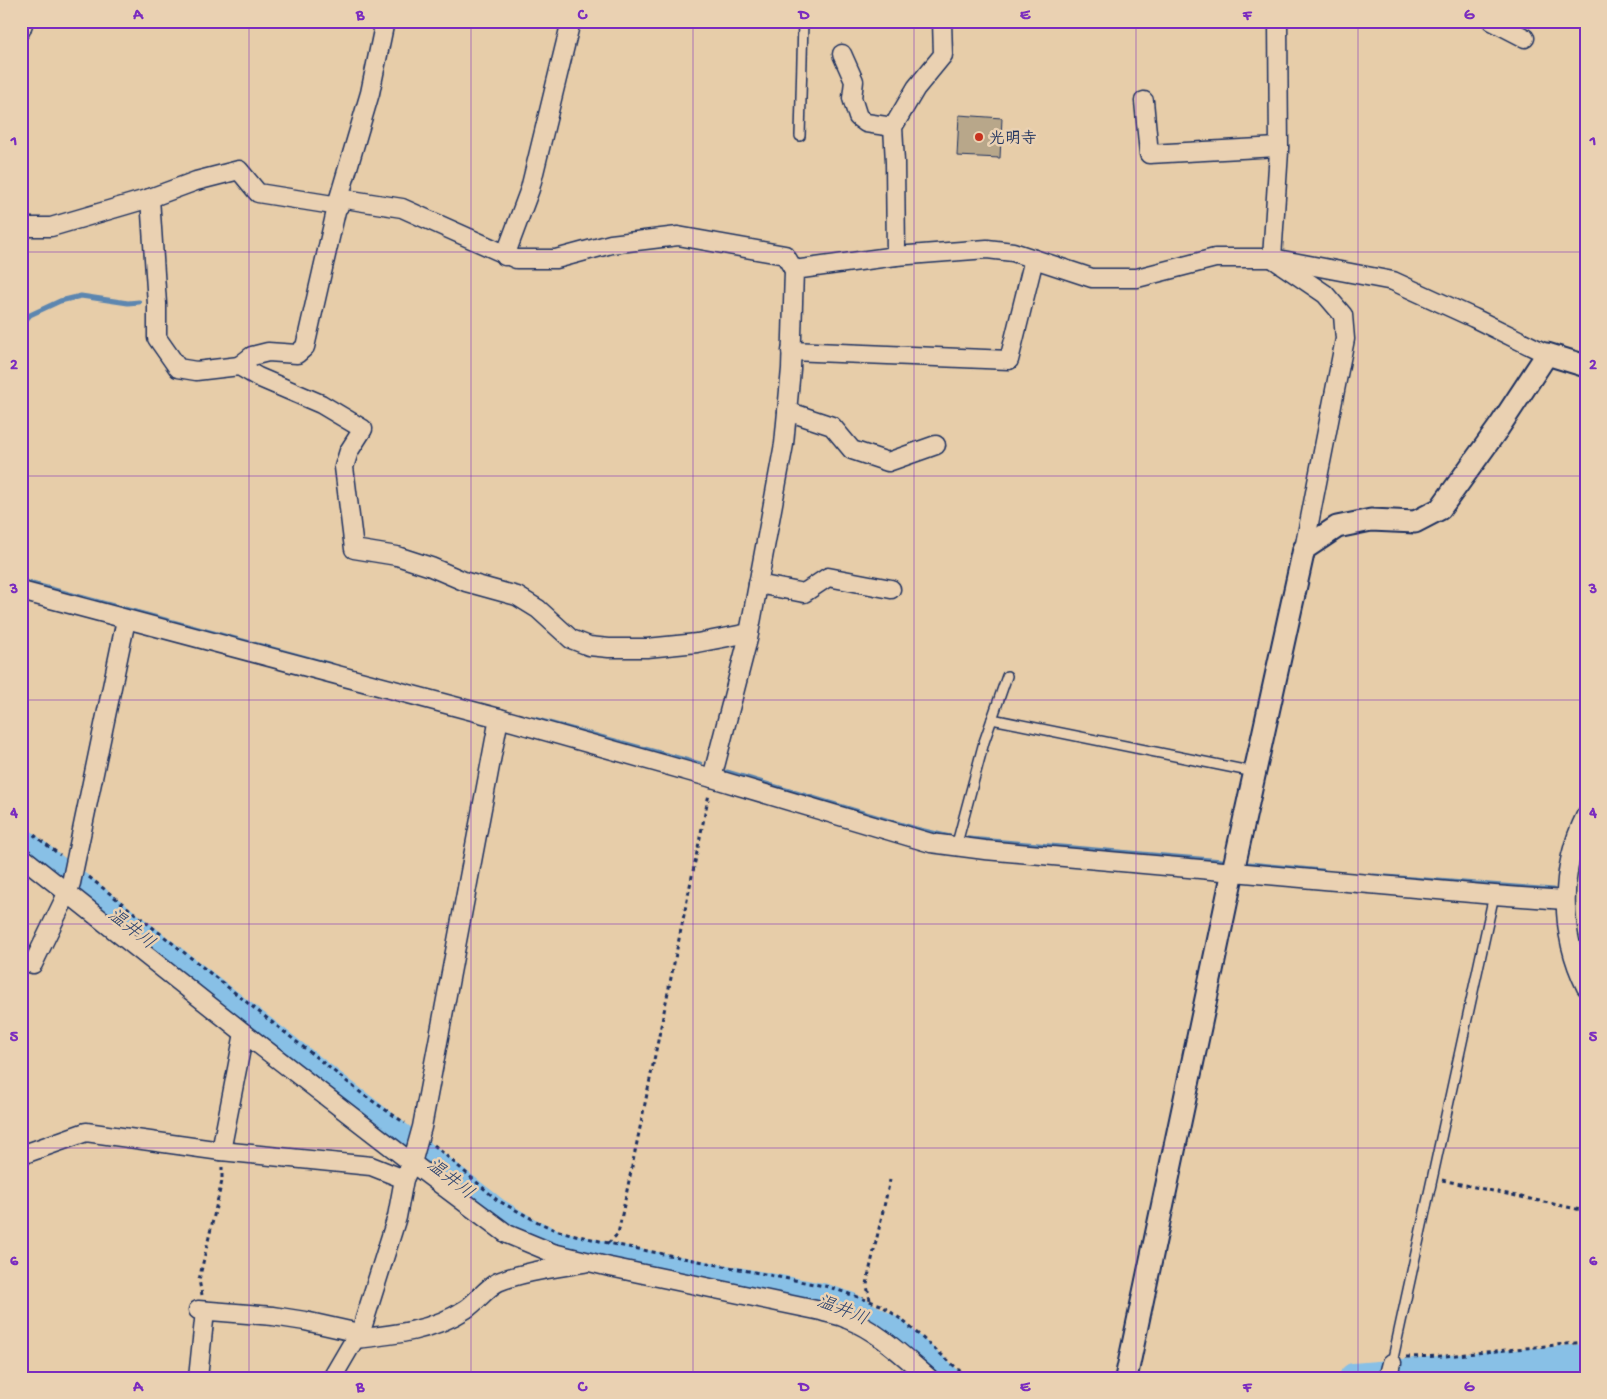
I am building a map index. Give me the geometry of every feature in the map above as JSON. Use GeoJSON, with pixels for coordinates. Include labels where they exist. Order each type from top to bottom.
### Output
{"type":"FeatureCollection","features":[{"type":"Feature","properties":{"kind":"street"},"geometry":{"type":"LineString","coordinates":[[21,30],[24,21]]}},
{"type":"Feature","properties":{"kind":"street"},"geometry":{"type":"LineString","coordinates":[[150,198],[157,304],[157,338],[178,368],[196,371],[239,366],[252,356],[268,352],[297,354],[305,347],[339,202],[370,93],[385,21]]}},
{"type":"Feature","properties":{"kind":"street"},"geometry":{"type":"LineString","coordinates":[[505,256],[530,189],[571,21]]}},
{"type":"Feature","properties":{"kind":"street"},"geometry":{"type":"LineString","coordinates":[[896,256],[893,127],[916,88],[943,55],[942,21]]}},
{"type":"Feature","properties":{"kind":"street"},"geometry":{"type":"LineString","coordinates":[[1272,258],[1279,147],[1278,21]]}},
{"type":"Feature","properties":{"kind":"street"},"geometry":{"type":"LineString","coordinates":[[1492,21],[1525,38]]}},
{"type":"Feature","properties":{"kind":"street"},"geometry":{"type":"LineString","coordinates":[[842,54],[854,81],[852,98],[858,116],[866,123],[893,127]]}},
{"type":"Feature","properties":{"kind":"street"},"geometry":{"type":"LineString","coordinates":[[1144,100],[1149,154],[1279,147]]}},
{"type":"Feature","properties":{"kind":"street"},"geometry":{"type":"LineString","coordinates":[[21,227],[51,227],[150,198],[196,181],[239,170],[258,193],[402,208],[505,256],[516,259],[556,259],[612,244],[678,236],[785,255],[794,270],[791,351],[784,444],[749,633],[712,778]]}},
{"type":"Feature","properties":{"kind":"street"},"geometry":{"type":"LineString","coordinates":[[794,270],[896,256],[987,249],[1013,252],[1092,278],[1137,278],[1215,258],[1272,258],[1393,281],[1547,354],[1586,366]]}},
{"type":"Feature","properties":{"kind":"street"},"geometry":{"type":"LineString","coordinates":[[1126,1378],[1254,772],[1304,549],[1345,339],[1343,315],[1325,294],[1272,258]]}},
{"type":"Feature","properties":{"kind":"street"},"geometry":{"type":"LineString","coordinates":[[791,351],[1009,360],[1034,259]]}},
{"type":"Feature","properties":{"kind":"street"},"geometry":{"type":"LineString","coordinates":[[1304,549],[1337,527],[1372,520],[1415,522],[1440,509],[1499,427],[1547,354]]}},
{"type":"Feature","properties":{"kind":"street"},"geometry":{"type":"LineString","coordinates":[[239,366],[258,378],[321,404],[363,429],[349,451],[344,467],[354,550],[397,556],[466,582],[517,596],[538,609],[571,639],[589,646],[647,648],[698,643],[749,633]]}},
{"type":"Feature","properties":{"kind":"street"},"geometry":{"type":"LineString","coordinates":[[787,411],[832,426],[852,450],[888,462],[936,445]]}},
{"type":"Feature","properties":{"kind":"street"},"geometry":{"type":"LineString","coordinates":[[758,584],[804,593],[828,576],[891,589]]}},
{"type":"Feature","properties":{"kind":"street"},"geometry":{"type":"LineString","coordinates":[[21,592],[499,718],[712,778],[931,843],[956,847],[1565,900]]}},
{"type":"Feature","properties":{"kind":"street"},"geometry":{"type":"LineString","coordinates":[[21,960],[33,964],[67,894],[126,620]]}},
{"type":"Feature","properties":{"kind":"street"},"geometry":{"type":"LineString","coordinates":[[332,1378],[363,1325],[397,1216],[404,1179],[419,1136],[499,718]]}},
{"type":"Feature","properties":{"kind":"street"},"geometry":{"type":"LineString","coordinates":[[1586,815],[1574,843],[1568,869],[1565,900],[1566,920],[1573,954],[1586,987]]}},
{"type":"Feature","properties":{"kind":"street"},"geometry":{"type":"LineString","coordinates":[[21,856],[244,1033],[507,1234],[553,1252],[590,1262],[821,1311],[847,1319],[884,1340],[929,1378]]}},
{"type":"Feature","properties":{"kind":"street"},"geometry":{"type":"LineString","coordinates":[[221,1152],[244,1033]]}},
{"type":"Feature","properties":{"kind":"street"},"geometry":{"type":"LineString","coordinates":[[21,1157],[27,1153],[86,1132],[221,1152],[371,1166],[404,1179]]}},
{"type":"Feature","properties":{"kind":"street"},"geometry":{"type":"LineString","coordinates":[[198,1378],[201,1310],[273,1316],[305,1321],[357,1336],[401,1334],[437,1324],[466,1309],[495,1283],[516,1276],[590,1262]]}},
{"type":"Feature","properties":{"kind":"lane"},"geometry":{"type":"LineString","coordinates":[[800,136],[803,21]]}},
{"type":"Feature","properties":{"kind":"lane"},"geometry":{"type":"LineString","coordinates":[[956,847],[984,742],[1007,676]]}},
{"type":"Feature","properties":{"kind":"lane"},"geometry":{"type":"LineString","coordinates":[[992,720],[1254,772]]}},
{"type":"Feature","properties":{"kind":"lane"},"geometry":{"type":"LineString","coordinates":[[1391,1366],[1494,895]]}},
{"type":"Feature","properties":{"kind":"path"},"geometry":{"type":"LineString","coordinates":[[608,1242],[618,1234],[712,778]]}},
{"type":"Feature","properties":{"kind":"path"},"geometry":{"type":"LineString","coordinates":[[21,825],[365,1096],[419,1136],[497,1200],[555,1230],[828,1287],[870,1301],[880,1305],[902,1320],[968,1378]]}},
{"type":"Feature","properties":{"kind":"path"},"geometry":{"type":"LineString","coordinates":[[201,1310],[199,1280],[222,1181],[221,1152]]}},
{"type":"Feature","properties":{"kind":"path"},"geometry":{"type":"LineString","coordinates":[[1432,1178],[1586,1211]]}},
{"type":"Feature","properties":{"kind":"path"},"geometry":{"type":"LineString","coordinates":[[870,1301],[866,1286],[890,1180]]}},
{"type":"Feature","properties":{"kind":"path"},"geometry":{"type":"LineString","coordinates":[[1391,1366],[1446,1356],[1586,1342]]}},
{"type":"Feature","properties":{"kind":"building","name":"光明寺"},"geometry":{"type":"Polygon","coordinates":[[[959,115],[1002,118],[1000,158],[957,156],[959,115]]]}},
{"type":"Feature","properties":{"kind":"waterway"},"geometry":{"type":"LineString","coordinates":[[21,325],[30,315],[60,301],[81,296],[128,303],[139,302]]}},
{"type":"Feature","properties":{"kind":"waterway"},"geometry":{"type":"LineString","coordinates":[[21,581],[332,665]]}},
{"type":"Feature","properties":{"kind":"waterway"},"geometry":{"type":"LineString","coordinates":[[534,719],[700,764]]}},
{"type":"Feature","properties":{"kind":"waterway"},"geometry":{"type":"LineString","coordinates":[[727,772],[916,829],[950,837]]}},
{"type":"Feature","properties":{"kind":"waterway"},"geometry":{"type":"LineString","coordinates":[[958,838],[1222,861]]}},
{"type":"Feature","properties":{"kind":"waterway","name":"温井川"},"geometry":{"type":"LineString","coordinates":[[21,842],[495,1212],[528,1232],[556,1245],[630,1262],[822,1298],[849,1307],[893,1332],[945,1378]]}},
{"type":"Feature","properties":{"kind":"waterway"},"geometry":{"type":"LineString","coordinates":[[1249,864],[1323,871]]}},
{"type":"Feature","properties":{"kind":"waterway"},"geometry":{"type":"LineString","coordinates":[[1374,876],[1553,890]]}},
{"type":"Feature","properties":{"kind":"waterway","name":"温井川"},"geometry":{"type":"LineString","coordinates":[[1354,1378],[1586,1359]]}},
{"type":"Feature","properties":{"kind":"place","name":"光明寺"},"geometry":{"type":"Point","coordinates":[979,137]}}]}
